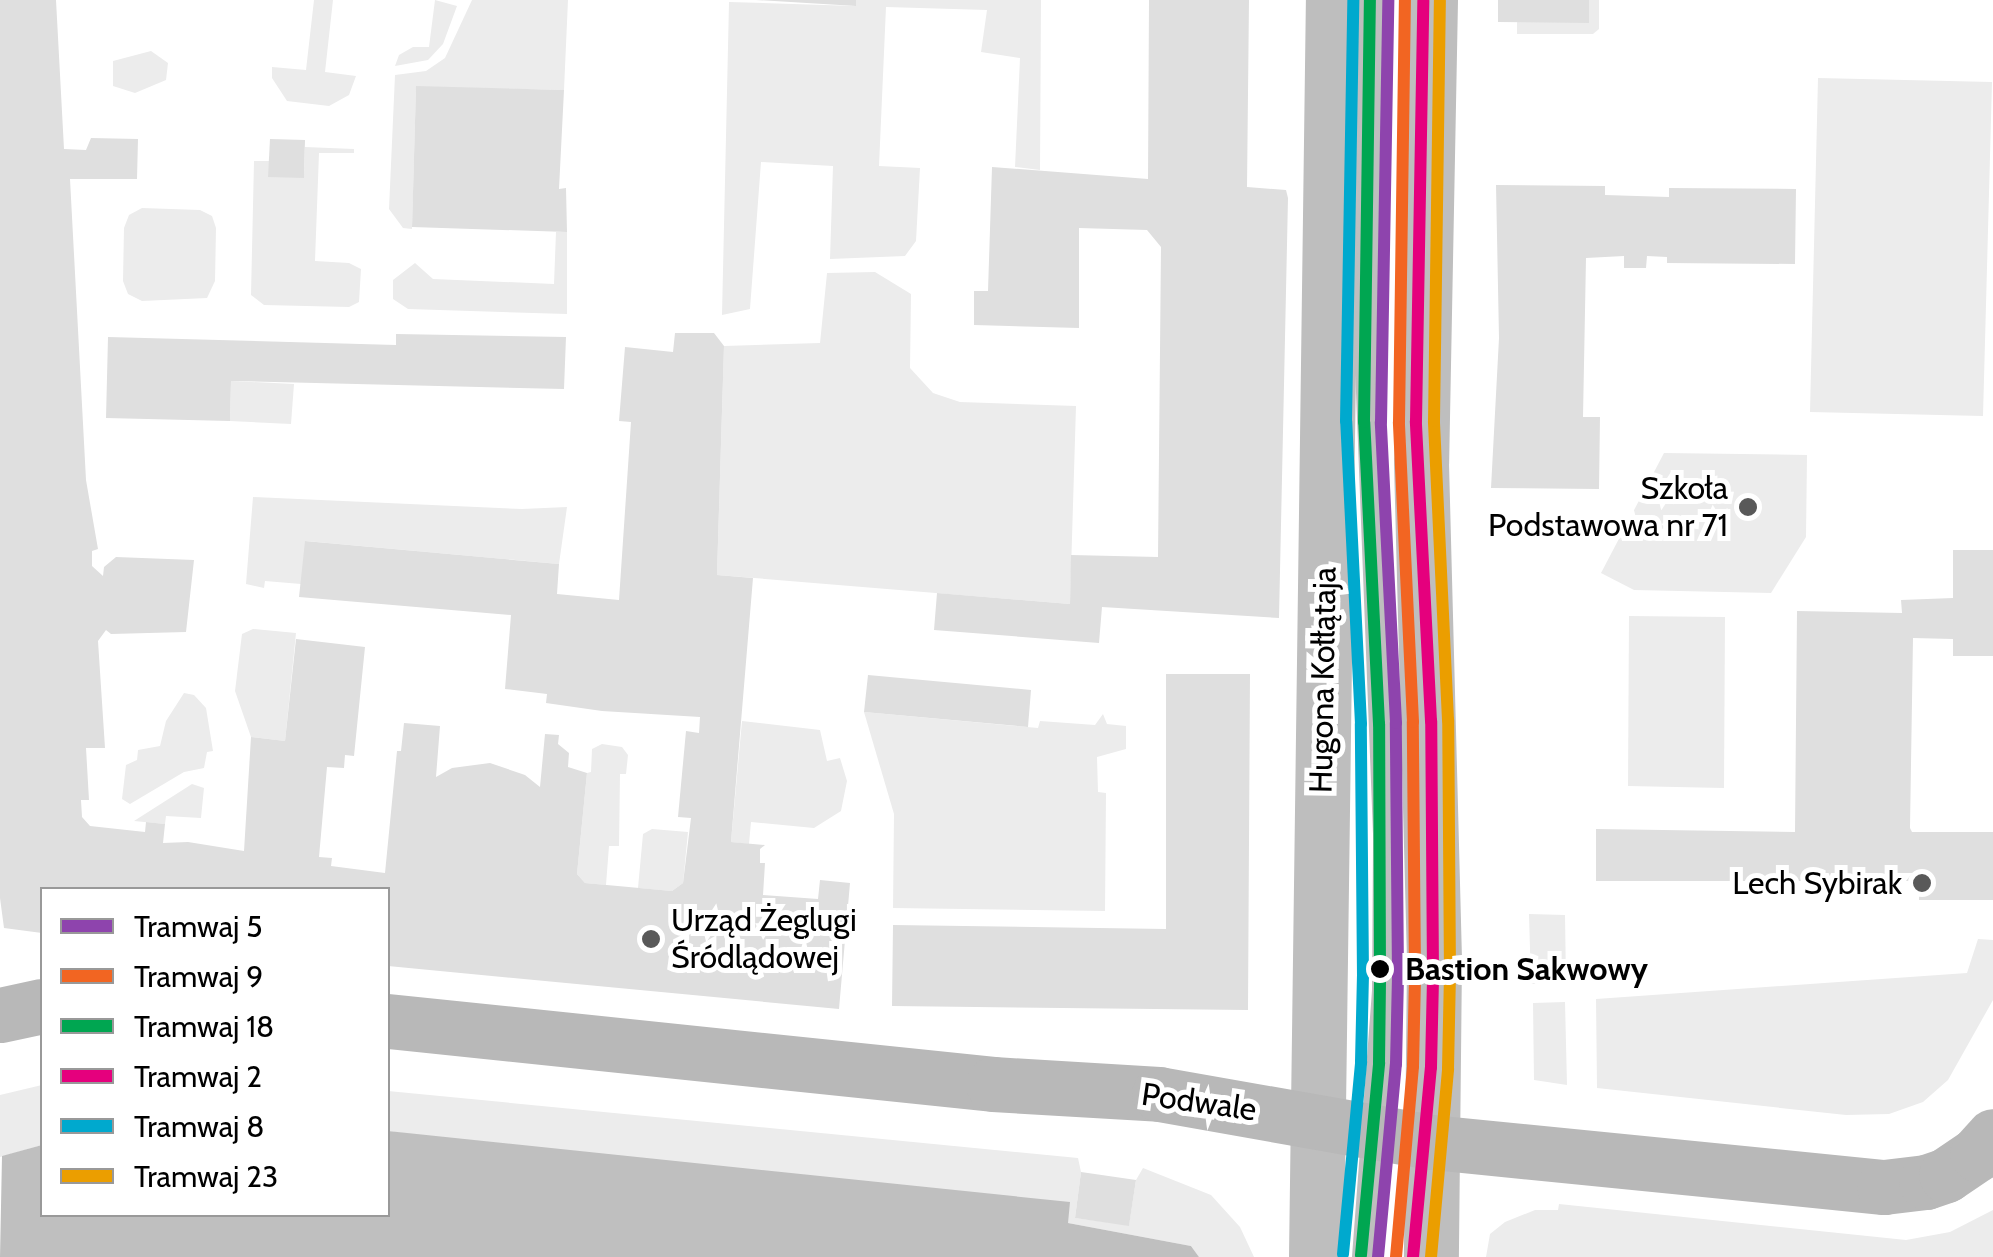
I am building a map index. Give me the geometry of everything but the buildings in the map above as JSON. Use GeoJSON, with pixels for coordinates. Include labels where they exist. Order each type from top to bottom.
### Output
{"type":"FeatureCollection","features":[{"type":"Feature","properties":{"kind":"main road"},"geometry":{"type":"LineString","coordinates":[[0,1015],[40,1006]]}},
{"type":"Feature","properties":{"kind":"main road","name":"Podwale"},"geometry":{"type":"LineString","coordinates":[[390,1021],[993,1084],[1159,1094],[1432,1142],[1884,1188],[1946,1175],[1977,1154],[1993,1136]]}},
{"type":"Feature","properties":{"kind":"street","name":"Hugona Kołłątaja"},"geometry":{"type":"LineString","coordinates":[[1316,1257],[1333,0]]}},
{"type":"Feature","properties":{"kind":"street"},"geometry":{"type":"LineString","coordinates":[[1430,0],[1422,463],[1434,940],[1430,1257]]}},
{"type":"Feature","properties":{"kind":"lane"},"geometry":{"type":"LineString","coordinates":[[1366,1257],[1386,990],[1387,834],[1369,372],[1374,0]]}},
{"type":"Feature","properties":{"kind":"shaded area"},"geometry":{"type":"Polygon","coordinates":[[[314,0],[333,0],[325,72],[356,76],[349,95],[329,106],[287,101],[272,78],[272,67],[306,70],[314,0]]]}},
{"type":"Feature","properties":{"kind":"shaded area"},"geometry":{"type":"Polygon","coordinates":[[[435,0],[457,6],[443,44],[428,60],[395,66],[399,55],[413,47],[429,47],[435,0]]]}},
{"type":"Feature","properties":{"kind":"shaded area"},"geometry":{"type":"Polygon","coordinates":[[[472,0],[568,0],[564,90],[416,87],[412,229],[403,228],[389,209],[395,75],[426,71],[445,58],[472,0]]]}},
{"type":"Feature","properties":{"kind":"shaded area"},"geometry":{"type":"Polygon","coordinates":[[[856,0],[1041,0],[1040,170],[1015,167],[1020,58],[981,52],[987,10],[886,7],[879,166],[920,168],[916,241],[905,256],[830,259],[833,166],[761,162],[750,309],[722,315],[729,2],[855,6],[856,0]]]}},
{"type":"Feature","properties":{"kind":"shaded area"},"geometry":{"type":"Polygon","coordinates":[[[1599,0],[1599,29],[1593,34],[1517,34],[1517,22],[1599,0]]]}},
{"type":"Feature","properties":{"kind":"shaded area"},"geometry":{"type":"Polygon","coordinates":[[[151,51],[168,63],[166,80],[135,93],[113,86],[113,61],[151,51]]]}},
{"type":"Feature","properties":{"kind":"shaded area"},"geometry":{"type":"Polygon","coordinates":[[[1818,78],[1992,82],[1983,416],[1810,412],[1818,78]]]}},
{"type":"Feature","properties":{"kind":"shaded area"},"geometry":{"type":"Polygon","coordinates":[[[305,147],[354,149],[354,153],[319,153],[315,261],[349,263],[361,269],[359,302],[349,307],[264,305],[251,295],[254,161],[269,161],[304,177],[305,147]]]}},
{"type":"Feature","properties":{"kind":"shaded area"},"geometry":{"type":"Polygon","coordinates":[[[142,208],[200,210],[212,216],[216,228],[215,281],[207,298],[142,301],[128,294],[123,281],[124,228],[129,215],[142,208]]]}},
{"type":"Feature","properties":{"kind":"shaded area"},"geometry":{"type":"Polygon","coordinates":[[[556,232],[567,232],[567,314],[408,309],[393,299],[393,280],[415,263],[433,279],[554,284],[556,232]]]}},
{"type":"Feature","properties":{"kind":"shaded area"},"geometry":{"type":"Polygon","coordinates":[[[875,272],[911,294],[910,368],[933,393],[960,402],[1076,406],[1070,604],[717,575],[724,346],[820,343],[827,273],[875,272]]]}},
{"type":"Feature","properties":{"kind":"shaded area"},"geometry":{"type":"Polygon","coordinates":[[[231,381],[294,384],[291,424],[230,421],[231,381]]]}},
{"type":"Feature","properties":{"kind":"shaded area"},"geometry":{"type":"Polygon","coordinates":[[[1664,453],[1807,455],[1806,537],[1771,593],[1634,590],[1601,573],[1664,453]]]}},
{"type":"Feature","properties":{"kind":"shaded area"},"geometry":{"type":"Polygon","coordinates":[[[253,497],[522,509],[567,507],[559,564],[306,541],[301,584],[265,581],[264,588],[246,584],[253,497]]]}},
{"type":"Feature","properties":{"kind":"shaded area"},"geometry":{"type":"Polygon","coordinates":[[[1629,616],[1725,617],[1724,788],[1628,786],[1629,616]]]}},
{"type":"Feature","properties":{"kind":"shaded area"},"geometry":{"type":"Polygon","coordinates":[[[253,629],[296,633],[285,741],[251,737],[235,691],[242,634],[253,629]]]}},
{"type":"Feature","properties":{"kind":"shaded area"},"geometry":{"type":"Polygon","coordinates":[[[184,693],[194,695],[206,708],[213,751],[207,752],[204,768],[184,772],[130,804],[122,799],[126,765],[137,760],[138,750],[160,746],[166,721],[184,693]]]}},
{"type":"Feature","properties":{"kind":"shaded area"},"geometry":{"type":"Polygon","coordinates":[[[864,712],[1038,728],[1040,721],[1095,725],[1103,714],[1107,724],[1126,726],[1126,749],[1097,757],[1098,792],[1106,793],[1105,911],[893,908],[894,814],[864,712]]]}},
{"type":"Feature","properties":{"kind":"shaded area"},"geometry":{"type":"Polygon","coordinates":[[[742,721],[820,730],[827,761],[840,758],[847,781],[841,811],[814,828],[751,822],[749,844],[731,842],[742,721]]]}},
{"type":"Feature","properties":{"kind":"shaded area"},"geometry":{"type":"Polygon","coordinates":[[[602,744],[622,747],[628,755],[626,774],[620,774],[619,846],[609,846],[606,885],[585,883],[577,874],[587,773],[591,772],[592,749],[602,744]]]}},
{"type":"Feature","properties":{"kind":"shaded area"},"geometry":{"type":"Polygon","coordinates":[[[192,784],[204,788],[201,818],[166,816],[165,824],[134,821],[192,784]]]}},
{"type":"Feature","properties":{"kind":"shaded area"},"geometry":{"type":"Polygon","coordinates":[[[652,829],[688,832],[683,883],[672,891],[638,888],[643,834],[652,829]]]}},
{"type":"Feature","properties":{"kind":"shaded area"},"geometry":{"type":"Polygon","coordinates":[[[1529,914],[1565,915],[1566,983],[1531,984],[1529,914]]]}},
{"type":"Feature","properties":{"kind":"shaded area"},"geometry":{"type":"Polygon","coordinates":[[[1978,939],[1993,940],[1993,1000],[1948,1080],[1923,1102],[1889,1114],[1846,1115],[1597,1088],[1596,999],[1967,973],[1978,939]]]}},
{"type":"Feature","properties":{"kind":"shaded area"},"geometry":{"type":"Polygon","coordinates":[[[1565,1002],[1567,1085],[1534,1080],[1533,1003],[1565,1002]]]}},
{"type":"Feature","properties":{"kind":"shaded area"},"geometry":{"type":"Polygon","coordinates":[[[40,1085],[40,1146],[0,1157],[0,1095],[40,1085]]]}},
{"type":"Feature","properties":{"kind":"shaded area"},"geometry":{"type":"Polygon","coordinates":[[[390,1091],[1078,1158],[1081,1172],[1075,1218],[1129,1225],[1136,1180],[1143,1168],[1211,1195],[1240,1227],[1254,1257],[1199,1257],[1191,1246],[1068,1223],[390,1131],[390,1091]]]}},
{"type":"Feature","properties":{"kind":"shaded area"},"geometry":{"type":"Polygon","coordinates":[[[390,1131],[1070,1202],[1068,1223],[1191,1246],[1199,1257],[0,1257],[2,1156],[40,1146],[40,1217],[390,1217],[390,1131]]]}},
{"type":"Feature","properties":{"kind":"shaded area"},"geometry":{"type":"Polygon","coordinates":[[[1559,1204],[1906,1240],[1950,1232],[1993,1210],[1993,1257],[1486,1257],[1490,1234],[1505,1222],[1535,1210],[1558,1210],[1559,1204]]]}},
{"type":"Feature","properties":{"kind":"tram line","name":"8"},"geometry":{"type":"LineString","coordinates":[[1343,1254],[1361,1062],[1363,976],[1361,724],[1346,421],[1353,0]]}},
{"type":"Feature","properties":{"kind":"tram line","name":"18"},"geometry":{"type":"LineString","coordinates":[[1361,1255],[1379,1063],[1380,976],[1379,724],[1364,422],[1370,0]]}},
{"type":"Feature","properties":{"kind":"tram line","name":"5"},"geometry":{"type":"LineString","coordinates":[[1378,1257],[1396,1064],[1398,976],[1396,723],[1381,422],[1388,0]]}},
{"type":"Feature","properties":{"kind":"tram line","name":"9"},"geometry":{"type":"LineString","coordinates":[[1396,1257],[1413,1066],[1415,976],[1413,722],[1399,422],[1405,0]]}},
{"type":"Feature","properties":{"kind":"tram line","name":"2"},"geometry":{"type":"LineString","coordinates":[[1413,1257],[1431,1067],[1433,977],[1431,721],[1416,421],[1423,1]]}},
{"type":"Feature","properties":{"kind":"tram line","name":"23"},"geometry":{"type":"LineString","coordinates":[[1431,1257],[1448,1069],[1450,977],[1448,720],[1434,421],[1440,1]]}},
{"type":"Feature","properties":{"kind":"place","name":"Szkoła Podstawowa nr 71"},"geometry":{"type":"Point","coordinates":[1748,507]}},
{"type":"Feature","properties":{"kind":"place","name":"Lech Sybirak"},"geometry":{"type":"Point","coordinates":[1922,883]}},
{"type":"Feature","properties":{"kind":"place","name":"Urząd Żeglugi Śródlądowej"},"geometry":{"type":"Point","coordinates":[651,939]}},
{"type":"Feature","properties":{"kind":"place","name":"Bastion Sakwowy"},"geometry":{"type":"Point","coordinates":[1380,969]}}]}
